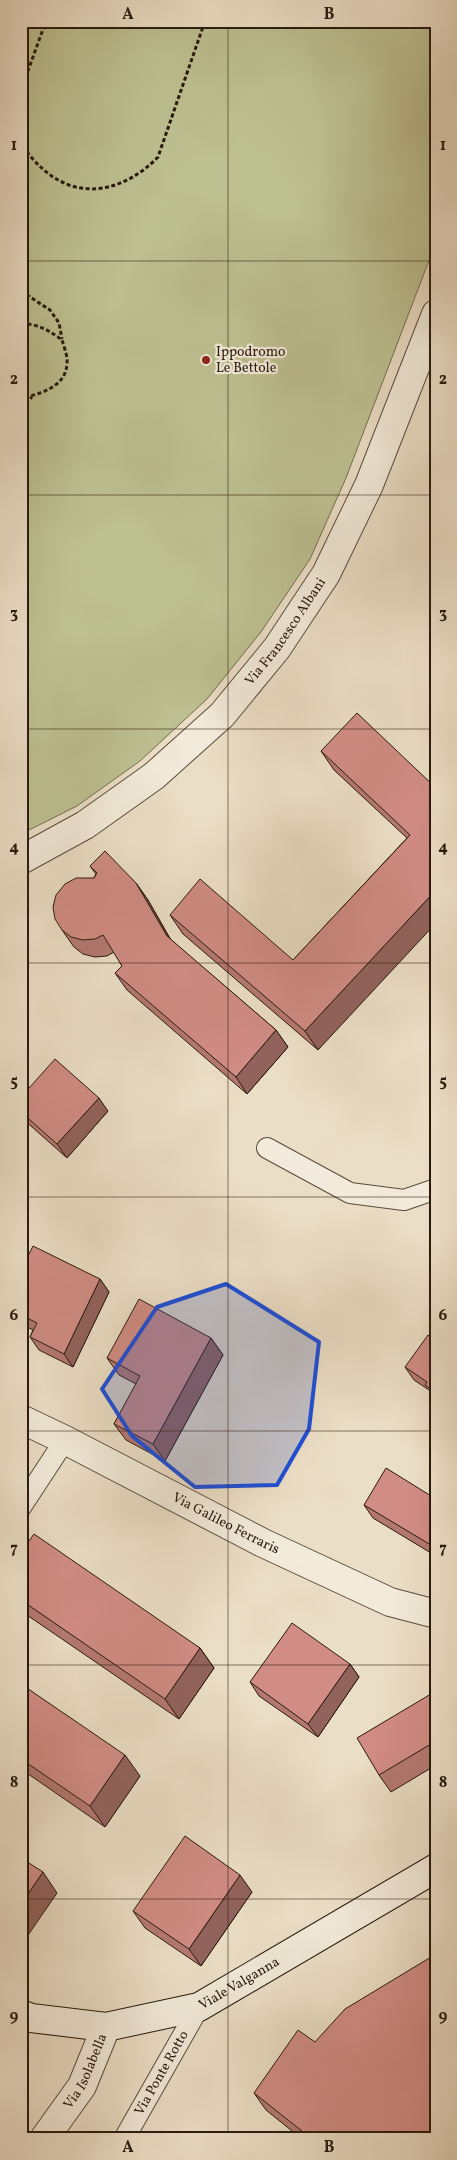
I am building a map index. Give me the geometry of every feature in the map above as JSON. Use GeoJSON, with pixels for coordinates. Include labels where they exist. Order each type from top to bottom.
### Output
{"type":"FeatureCollection","features":[{"type":"Feature","properties":{"kind":"street","name":"Via Francesco Albani"},"geometry":{"type":"LineString","coordinates":[[21,860],[85,825],[154,776],[222,715],[277,648],[326,574],[369,485],[436,314]]}},
{"type":"Feature","properties":{"kind":"street","name":"Via Galileo Ferraris"},"geometry":{"type":"LineString","coordinates":[[21,1419],[271,1547],[390,1602],[436,1614]]}},
{"type":"Feature","properties":{"kind":"street","name":"Viale Valganna"},"geometry":{"type":"LineString","coordinates":[[21,2014],[31,2018],[106,2027],[199,2007],[436,1868]]}},
{"type":"Feature","properties":{"kind":"street","name":"Via Isolabella"},"geometry":{"type":"LineString","coordinates":[[44,2139],[82,2086],[106,2027]]}},
{"type":"Feature","properties":{"kind":"lane"},"geometry":{"type":"LineString","coordinates":[[267,1148],[350,1193],[404,1200],[436,1189]]}},
{"type":"Feature","properties":{"kind":"lane"},"geometry":{"type":"LineString","coordinates":[[21,1508],[65,1440]]}},
{"type":"Feature","properties":{"kind":"lane","name":"Via Ponte Rotto"},"geometry":{"type":"LineString","coordinates":[[124,2139],[199,2007]]}},
{"type":"Feature","properties":{"kind":"path"},"geometry":{"type":"LineString","coordinates":[[21,90],[46,21]]}},
{"type":"Feature","properties":{"kind":"path"},"geometry":{"type":"LineString","coordinates":[[21,140],[35,162],[50,175],[67,184],[87,189],[107,188],[126,182],[144,172],[158,157],[205,21]]}},
{"type":"Feature","properties":{"kind":"path"},"geometry":{"type":"LineString","coordinates":[[21,291],[50,310],[60,323],[67,363],[61,382],[46,391],[21,399]]}},
{"type":"Feature","properties":{"kind":"path"},"geometry":{"type":"LineString","coordinates":[[21,324],[47,329],[62,340]]}},
{"type":"Feature","properties":{"kind":"path"},"geometry":{"type":"LineString","coordinates":[[21,408],[32,396]]}},
{"type":"Feature","properties":{"kind":"path"},"geometry":{"type":"LineString","coordinates":[[21,497],[23,531],[21,538]]}},
{"type":"Feature","properties":{"kind":"highlighted area"},"geometry":{"type":"Polygon","coordinates":[[[226,1284],[319,1342],[309,1429],[277,1485],[195,1487],[132,1436],[102,1389],[157,1307],[226,1284]]]}},
{"type":"Feature","properties":{"kind":"green space","name":"Ippodromo Le Bettole"},"geometry":{"type":"Polygon","coordinates":[[[21,21],[436,21],[436,242],[346,478],[310,559],[261,632],[207,699],[140,761],[77,806],[21,834],[21,21]]]}},
{"type":"Feature","properties":{"kind":"building"},"geometry":{"type":"Polygon","coordinates":[[[357,713],[436,788],[436,890],[305,1031],[170,915],[200,879],[293,960],[410,835],[321,751],[357,713]]]}},
{"type":"Feature","properties":{"kind":"building"},"geometry":{"type":"Polygon","coordinates":[[[105,851],[136,883],[167,936],[276,1030],[236,1077],[115,973],[122,966],[103,935],[95,939],[83,940],[71,937],[62,930],[55,919],[53,907],[56,895],[65,884],[76,878],[94,878],[97,873],[90,866],[105,851]]]}},
{"type":"Feature","properties":{"kind":"building"},"geometry":{"type":"Polygon","coordinates":[[[55,1059],[99,1098],[57,1144],[21,1112],[21,1097],[55,1059]]]}},
{"type":"Feature","properties":{"kind":"building"},"geometry":{"type":"Polygon","coordinates":[[[33,1246],[100,1279],[64,1354],[30,1337],[37,1323],[21,1315],[21,1270],[33,1246]]]}},
{"type":"Feature","properties":{"kind":"building"},"geometry":{"type":"Polygon","coordinates":[[[139,1299],[211,1338],[153,1444],[114,1424],[140,1376],[107,1358],[139,1299]]]}},
{"type":"Feature","properties":{"kind":"building"},"geometry":{"type":"Polygon","coordinates":[[[428,1335],[436,1340],[436,1393],[425,1385],[427,1382],[405,1367],[428,1335]]]}},
{"type":"Feature","properties":{"kind":"building"},"geometry":{"type":"Polygon","coordinates":[[[386,1468],[436,1499],[436,1548],[364,1505],[386,1468]]]}},
{"type":"Feature","properties":{"kind":"building"},"geometry":{"type":"Polygon","coordinates":[[[34,1534],[200,1648],[165,1699],[21,1600],[21,1552],[34,1534]]]}},
{"type":"Feature","properties":{"kind":"building"},"geometry":{"type":"Polygon","coordinates":[[[292,1623],[350,1664],[308,1724],[250,1682],[292,1623]]]}},
{"type":"Feature","properties":{"kind":"building"},"geometry":{"type":"Polygon","coordinates":[[[21,1684],[125,1755],[90,1806],[21,1759],[21,1684]]]}},
{"type":"Feature","properties":{"kind":"building"},"geometry":{"type":"Polygon","coordinates":[[[436,1691],[436,1741],[379,1775],[357,1738],[436,1691]]]}},
{"type":"Feature","properties":{"kind":"building"},"geometry":{"type":"Polygon","coordinates":[[[185,1836],[240,1875],[189,1949],[133,1911],[185,1836]]]}},
{"type":"Feature","properties":{"kind":"building"},"geometry":{"type":"Polygon","coordinates":[[[21,1858],[43,1872],[21,1904],[21,1858]]]}},
{"type":"Feature","properties":{"kind":"building"},"geometry":{"type":"Polygon","coordinates":[[[436,1954],[436,2139],[312,2139],[254,2093],[298,2030],[315,2042],[345,2009],[436,1954]]]}},
{"type":"Feature","properties":{"kind":"place","name":"Ippodromo Le Bettole"},"geometry":{"type":"Point","coordinates":[206,360]}}]}
